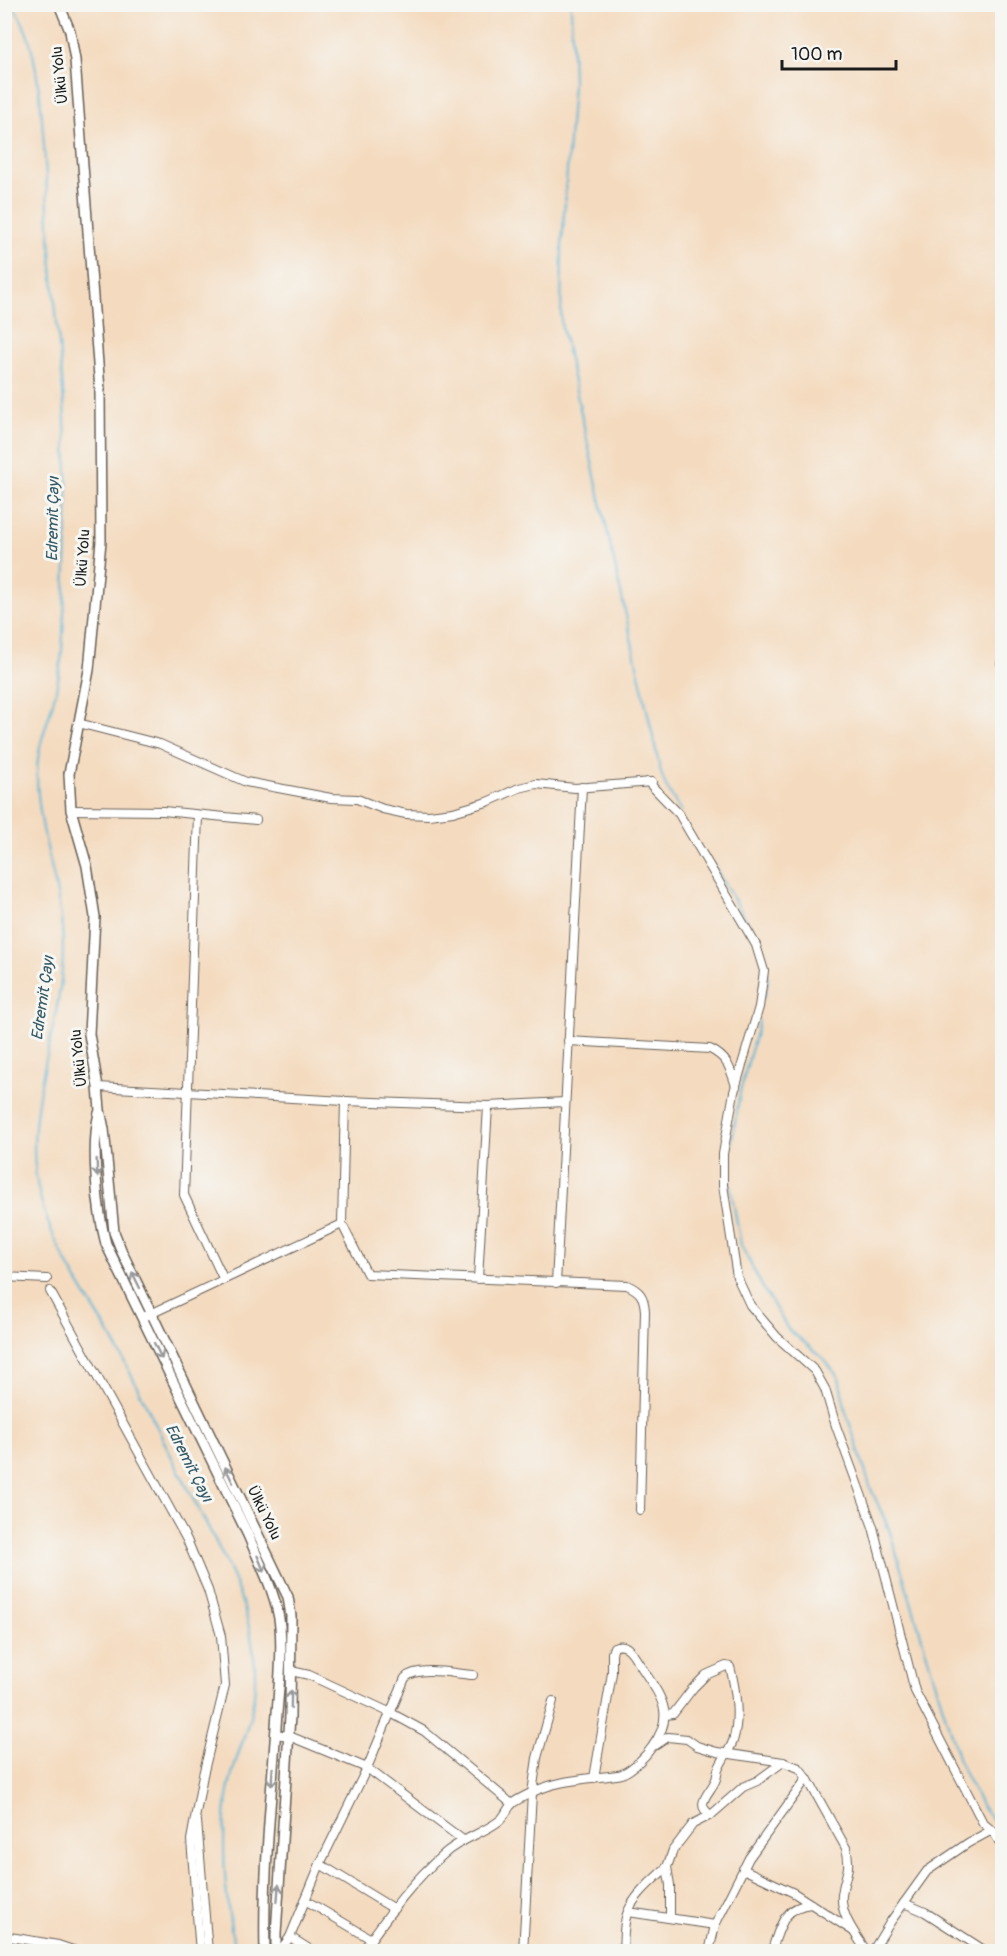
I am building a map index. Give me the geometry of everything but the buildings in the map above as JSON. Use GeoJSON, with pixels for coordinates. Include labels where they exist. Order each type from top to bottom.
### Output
{"type":"FeatureCollection","features":[{"type":"Feature","properties":{"kind":"main road","name":"Ülkü Yolu"},"geometry":{"type":"LineString","coordinates":[[59,4],[70,32],[75,60],[100,390],[101,541],[89,670],[69,774],[71,810],[87,866],[95,917],[89,1034],[98,1088],[99,1110],[104,1129],[114,1232],[288,1597],[291,1616],[291,1671],[276,1934],[278,1952]]}},
{"type":"Feature","properties":{"kind":"main road","name":"Ülkü Yolu"},"geometry":{"type":"LineString","coordinates":[[99,1110],[95,1128],[101,1226],[114,1262],[248,1535],[276,1606],[280,1625],[265,1952]]}},
{"type":"Feature","properties":{"kind":"street"},"geometry":{"type":"LineString","coordinates":[[78,723],[159,744],[246,782],[331,798],[357,799],[406,814],[429,815],[453,812],[536,784],[582,787],[651,782],[679,814],[756,945],[764,971],[759,1007],[736,1086],[723,1154],[723,1185],[737,1277],[750,1305],[777,1337],[814,1371],[825,1389],[873,1527],[915,1691],[983,1823],[1002,1839]]}},
{"type":"Feature","properties":{"kind":"street"},"geometry":{"type":"LineString","coordinates":[[556,1283],[582,787]]}},
{"type":"Feature","properties":{"kind":"street"},"geometry":{"type":"LineString","coordinates":[[71,810],[163,811],[256,820]]}},
{"type":"Feature","properties":{"kind":"street"},"geometry":{"type":"LineString","coordinates":[[198,815],[183,1195],[223,1278]]}},
{"type":"Feature","properties":{"kind":"street"},"geometry":{"type":"LineString","coordinates":[[568,1041],[710,1048],[722,1055],[730,1068],[736,1086]]}},
{"type":"Feature","properties":{"kind":"street"},"geometry":{"type":"LineString","coordinates":[[98,1088],[488,1106],[565,1102]]}},
{"type":"Feature","properties":{"kind":"street"},"geometry":{"type":"LineString","coordinates":[[345,1101],[342,1224],[367,1274],[627,1285],[639,1290],[644,1299],[645,1311],[640,1510]]}},
{"type":"Feature","properties":{"kind":"street"},"geometry":{"type":"LineString","coordinates":[[478,1279],[488,1106]]}},
{"type":"Feature","properties":{"kind":"street"},"geometry":{"type":"LineString","coordinates":[[142,1318],[342,1224]]}},
{"type":"Feature","properties":{"kind":"street"},"geometry":{"type":"LineString","coordinates":[[4,1277],[47,1278]]}},
{"type":"Feature","properties":{"kind":"street"},"geometry":{"type":"LineString","coordinates":[[50,1291],[187,1540],[217,1618],[221,1636],[225,1685],[203,1774],[191,1840],[200,1952]]}},
{"type":"Feature","properties":{"kind":"street"},"geometry":{"type":"LineString","coordinates":[[594,1778],[614,1647],[625,1646],[631,1651],[660,1698],[666,1715],[662,1732],[652,1748]]}},
{"type":"Feature","properties":{"kind":"street"},"geometry":{"type":"LineString","coordinates":[[666,1715],[673,1714],[706,1675],[726,1666],[730,1667],[734,1682],[734,1738],[716,1780],[705,1798],[703,1805],[705,1811],[711,1815]]}},
{"type":"Feature","properties":{"kind":"street"},"geometry":{"type":"LineString","coordinates":[[291,1671],[309,1675],[424,1731],[512,1804]]}},
{"type":"Feature","properties":{"kind":"street"},"geometry":{"type":"LineString","coordinates":[[278,1952],[290,1936],[320,1864],[367,1768],[403,1681],[413,1672],[473,1675]]}},
{"type":"Feature","properties":{"kind":"street"},"geometry":{"type":"LineString","coordinates":[[523,1952],[532,1793],[537,1758],[553,1701]]}},
{"type":"Feature","properties":{"kind":"street"},"geometry":{"type":"LineString","coordinates":[[275,1734],[289,1736],[367,1768],[464,1840]]}},
{"type":"Feature","properties":{"kind":"street"},"geometry":{"type":"LineString","coordinates":[[362,1952],[420,1876],[445,1852],[500,1821],[512,1804],[546,1786],[576,1779],[622,1774],[668,1737],[687,1739],[697,1746],[728,1754],[783,1762],[799,1768],[807,1778],[846,1848],[849,1861],[848,1875],[842,1896],[845,1916],[867,1952]]}},
{"type":"Feature","properties":{"kind":"street"},"geometry":{"type":"LineString","coordinates":[[670,1917],[670,1885],[667,1867],[670,1855],[693,1824],[711,1815],[743,1787],[757,1781],[783,1762]]}},
{"type":"Feature","properties":{"kind":"street"},"geometry":{"type":"LineString","coordinates":[[709,1952],[715,1925],[748,1858],[807,1778]]}},
{"type":"Feature","properties":{"kind":"street"},"geometry":{"type":"LineString","coordinates":[[196,1814],[208,1952]]}},
{"type":"Feature","properties":{"kind":"street"},"geometry":{"type":"LineString","coordinates":[[992,1830],[1002,1846]]}},
{"type":"Feature","properties":{"kind":"street"},"geometry":{"type":"LineString","coordinates":[[872,1952],[927,1871],[992,1830]]}},
{"type":"Feature","properties":{"kind":"street"},"geometry":{"type":"LineString","coordinates":[[320,1864],[394,1909]]}},
{"type":"Feature","properties":{"kind":"street"},"geometry":{"type":"LineString","coordinates":[[623,1952],[628,1912],[631,1906],[667,1867]]}},
{"type":"Feature","properties":{"kind":"street"},"geometry":{"type":"LineString","coordinates":[[743,1869],[794,1893],[855,1932]]}},
{"type":"Feature","properties":{"kind":"street"},"geometry":{"type":"LineString","coordinates":[[305,1900],[371,1939]]}},
{"type":"Feature","properties":{"kind":"street"},"geometry":{"type":"LineString","coordinates":[[904,1903],[925,1912],[987,1952]]}},
{"type":"Feature","properties":{"kind":"street"},"geometry":{"type":"LineString","coordinates":[[771,1952],[784,1917],[794,1907],[811,1904]]}},
{"type":"Feature","properties":{"kind":"street"},"geometry":{"type":"LineString","coordinates":[[628,1912],[715,1925]]}},
{"type":"Feature","properties":{"kind":"street"},"geometry":{"type":"LineString","coordinates":[[4,1936],[58,1945],[80,1952]]}},
{"type":"Feature","properties":{"kind":"street"},"geometry":{"type":"LineString","coordinates":[[290,1936],[314,1952]]}},
{"type":"Feature","properties":{"kind":"waterway","name":"Edremit Çayı"},"geometry":{"type":"LineString","coordinates":[[12,4],[28,37],[40,97],[67,467],[67,539],[62,652],[59,677],[37,767],[41,820],[62,926],[62,976],[36,1112],[35,1168],[45,1213],[62,1254],[109,1333],[138,1388],[219,1548],[235,1582],[247,1619],[254,1658],[254,1698],[228,1788],[224,1836],[227,1894],[235,1952]]}},
{"type":"Feature","properties":{"kind":"waterway"},"geometry":{"type":"LineString","coordinates":[[571,4],[573,83],[562,244],[561,323],[661,773],[681,812]]}},
{"type":"Feature","properties":{"kind":"waterway"},"geometry":{"type":"LineString","coordinates":[[712,863],[761,945],[768,980],[764,998]]}},
{"type":"Feature","properties":{"kind":"waterway"},"geometry":{"type":"LineString","coordinates":[[759,1021],[740,1092],[729,1157],[730,1185],[741,1245],[788,1329],[823,1358],[839,1378],[846,1412],[871,1489],[889,1529],[960,1764],[982,1807],[1002,1829]]}}]}
